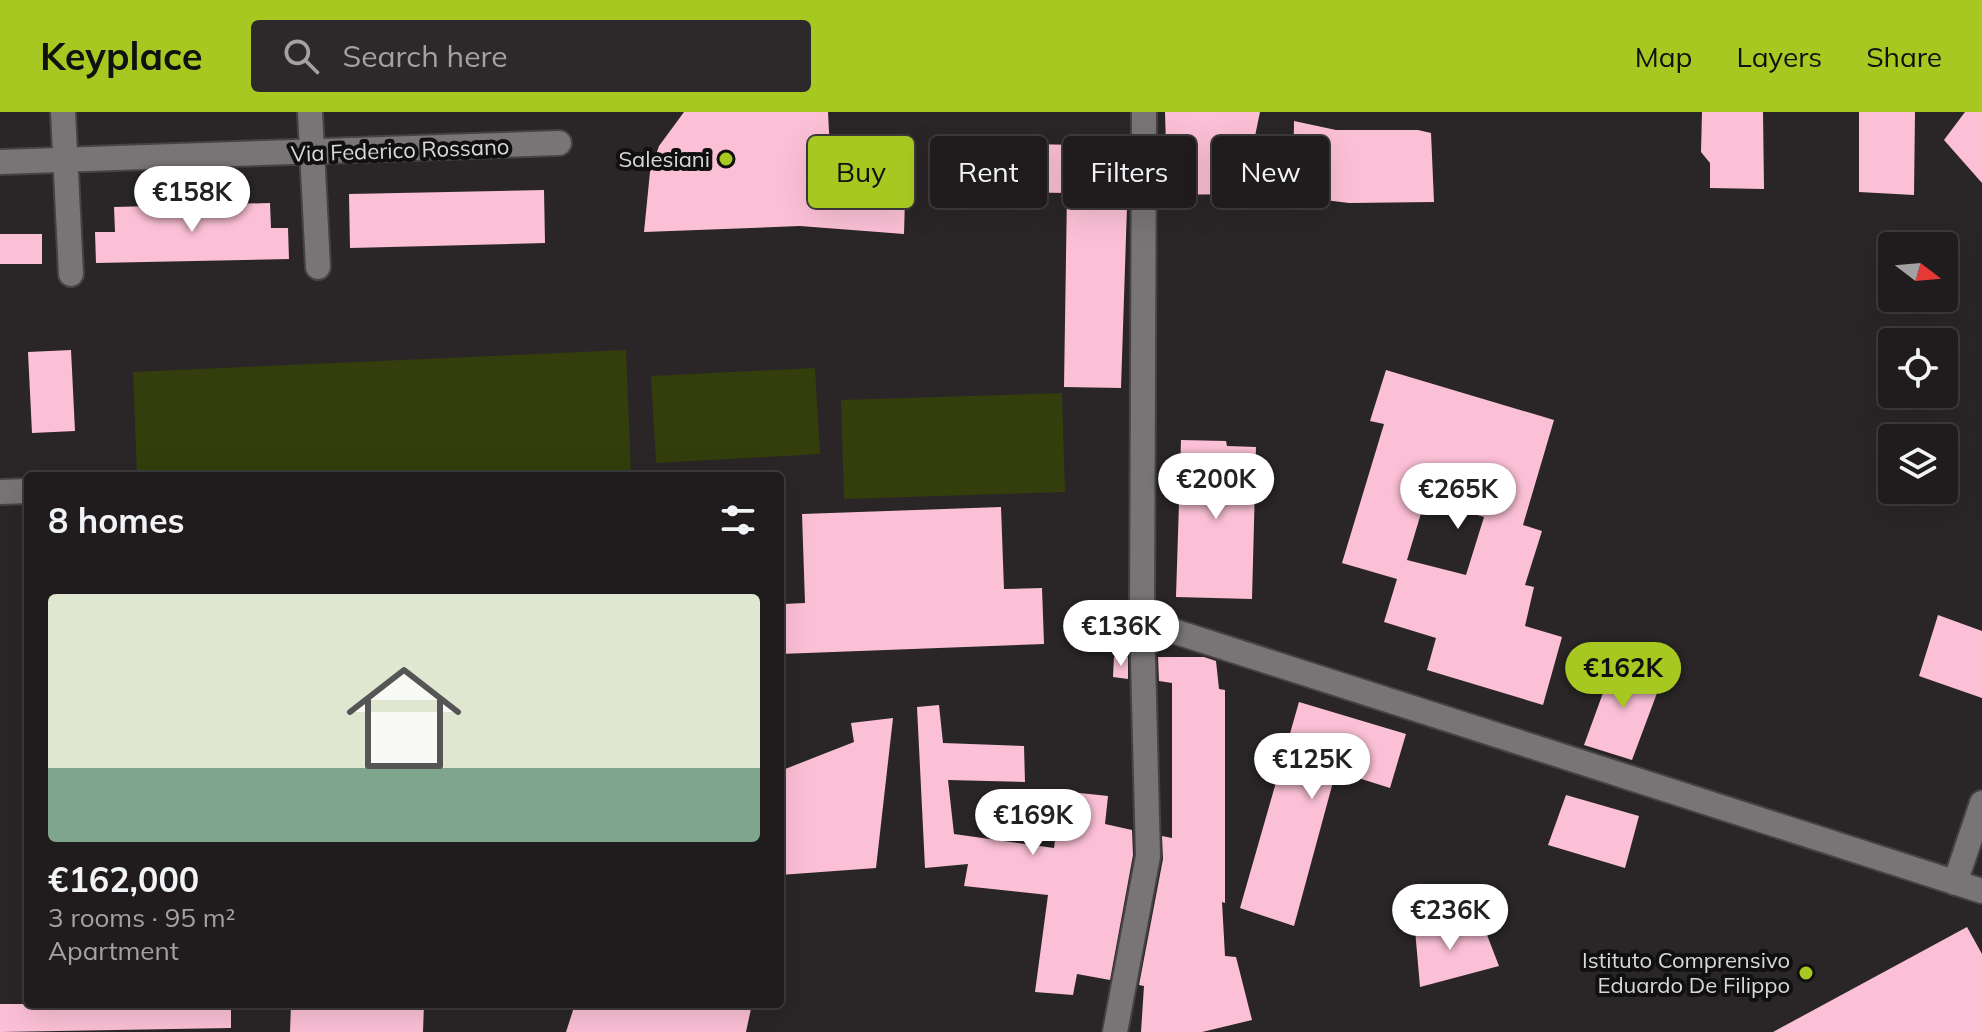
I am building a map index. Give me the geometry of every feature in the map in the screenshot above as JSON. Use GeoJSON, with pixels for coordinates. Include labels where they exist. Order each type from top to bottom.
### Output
{"type":"FeatureCollection","features":[{"type":"Feature","properties":{"kind":"street"},"geometry":{"type":"LineString","coordinates":[[63,112],[71,274]]}},
{"type":"Feature","properties":{"kind":"street"},"geometry":{"type":"LineString","coordinates":[[310,112],[318,267]]}},
{"type":"Feature","properties":{"kind":"street"},"geometry":{"type":"LineString","coordinates":[[1115,1032],[1148,856],[1142,621],[1144,112]]}},
{"type":"Feature","properties":{"kind":"street","name":"Via Federico Rossano"},"geometry":{"type":"LineString","coordinates":[[0,162],[559,143]]}},
{"type":"Feature","properties":{"kind":"street"},"geometry":{"type":"LineString","coordinates":[[0,492],[24,491]]}},
{"type":"Feature","properties":{"kind":"street"},"geometry":{"type":"LineString","coordinates":[[1142,621],[1982,891]]}},
{"type":"Feature","properties":{"kind":"street"},"geometry":{"type":"LineString","coordinates":[[1955,883],[1982,803]]}},
{"type":"Feature","properties":{"kind":"green space"},"geometry":{"type":"Polygon","coordinates":[[[626,350],[631,472],[137,472],[133,372],[626,350]]]}},
{"type":"Feature","properties":{"kind":"green space"},"geometry":{"type":"Polygon","coordinates":[[[815,368],[820,454],[656,463],[651,376],[815,368]]]}},
{"type":"Feature","properties":{"kind":"green space"},"geometry":{"type":"Polygon","coordinates":[[[1062,393],[1065,492],[844,499],[841,400],[1062,393]]]}},
{"type":"Feature","properties":{"kind":"building","name":"Salesiani"},"geometry":{"type":"Polygon","coordinates":[[[684,112],[828,112],[829,136],[808,136],[808,208],[905,208],[904,234],[800,226],[644,232],[650,172],[659,146],[684,112]]]}},
{"type":"Feature","properties":{"kind":"building"},"geometry":{"type":"Polygon","coordinates":[[[1165,112],[1260,112],[1255,136],[1212,136],[1212,194],[1196,195],[1196,136],[1166,136],[1165,112]]]}},
{"type":"Feature","properties":{"kind":"building"},"geometry":{"type":"Polygon","coordinates":[[[1702,112],[1763,112],[1764,189],[1710,188],[1710,163],[1701,152],[1702,112]]]}},
{"type":"Feature","properties":{"kind":"building"},"geometry":{"type":"Polygon","coordinates":[[[1859,112],[1915,112],[1914,195],[1859,192],[1859,112]]]}},
{"type":"Feature","properties":{"kind":"building"},"geometry":{"type":"Polygon","coordinates":[[[1965,112],[1982,112],[1982,183],[1944,140],[1965,112]]]}},
{"type":"Feature","properties":{"kind":"building"},"geometry":{"type":"Polygon","coordinates":[[[1294,121],[1336,130],[1418,130],[1431,133],[1434,202],[1329,200],[1329,136],[1294,136],[1294,121]]]}},
{"type":"Feature","properties":{"kind":"building"},"geometry":{"type":"Polygon","coordinates":[[[1047,144],[1063,145],[1063,193],[1047,193],[1047,144]]]}},
{"type":"Feature","properties":{"kind":"building"},"geometry":{"type":"Polygon","coordinates":[[[544,190],[545,243],[350,248],[349,194],[544,190]]]}},
{"type":"Feature","properties":{"kind":"building"},"geometry":{"type":"Polygon","coordinates":[[[270,203],[271,228],[288,228],[289,259],[96,263],[95,232],[115,232],[114,207],[270,203]]]}},
{"type":"Feature","properties":{"kind":"building"},"geometry":{"type":"Polygon","coordinates":[[[1067,208],[1127,208],[1121,388],[1064,387],[1067,208]]]}},
{"type":"Feature","properties":{"kind":"building"},"geometry":{"type":"Polygon","coordinates":[[[0,234],[42,234],[42,264],[0,264],[0,234]]]}},
{"type":"Feature","properties":{"kind":"building"},"geometry":{"type":"Polygon","coordinates":[[[71,350],[75,431],[32,433],[28,352],[71,350]]]}},
{"type":"Feature","properties":{"kind":"building"},"geometry":{"type":"Polygon","coordinates":[[[1386,370],[1554,420],[1523,525],[1542,531],[1525,585],[1534,587],[1525,626],[1562,637],[1543,705],[1427,670],[1436,638],[1384,622],[1397,579],[1342,563],[1384,424],[1370,421],[1386,370]],[[1425,500],[1407,560],[1466,575],[1484,517],[1425,500]]]}},
{"type":"Feature","properties":{"kind":"building"},"geometry":{"type":"Polygon","coordinates":[[[1181,440],[1226,441],[1227,446],[1256,447],[1252,599],[1176,597],[1181,440]]]}},
{"type":"Feature","properties":{"kind":"building"},"geometry":{"type":"Polygon","coordinates":[[[1001,507],[1004,589],[1042,588],[1044,644],[784,654],[784,604],[805,603],[802,514],[1001,507]]]}},
{"type":"Feature","properties":{"kind":"building"},"geometry":{"type":"Polygon","coordinates":[[[1938,615],[1982,631],[1982,698],[1919,676],[1938,615]]]}},
{"type":"Feature","properties":{"kind":"building"},"geometry":{"type":"Polygon","coordinates":[[[1114,657],[1128,657],[1128,679],[1113,677],[1114,657]]]}},
{"type":"Feature","properties":{"kind":"building"},"geometry":{"type":"Polygon","coordinates":[[[1158,657],[1204,657],[1216,661],[1219,689],[1225,690],[1225,903],[1222,902],[1225,956],[1236,957],[1252,1020],[1202,1032],[1141,1032],[1144,986],[1139,985],[1163,859],[1162,836],[1172,838],[1172,683],[1159,681],[1158,657]]]}},
{"type":"Feature","properties":{"kind":"building"},"geometry":{"type":"Polygon","coordinates":[[[1615,660],[1663,677],[1632,760],[1584,745],[1615,660]]]}},
{"type":"Feature","properties":{"kind":"building"},"geometry":{"type":"Polygon","coordinates":[[[1299,702],[1406,734],[1390,788],[1336,771],[1294,926],[1240,908],[1299,702]]]}},
{"type":"Feature","properties":{"kind":"building"},"geometry":{"type":"Polygon","coordinates":[[[939,705],[943,743],[1024,746],[1025,782],[948,780],[954,834],[1054,848],[1061,791],[1108,796],[1105,824],[1132,830],[1133,855],[1110,980],[1077,974],[1073,995],[1035,992],[1048,895],[964,886],[968,864],[925,868],[917,707],[939,705]]]}},
{"type":"Feature","properties":{"kind":"building"},"geometry":{"type":"Polygon","coordinates":[[[893,718],[876,868],[784,875],[784,769],[854,742],[851,723],[893,718]]]}},
{"type":"Feature","properties":{"kind":"building"},"geometry":{"type":"Polygon","coordinates":[[[1566,795],[1639,816],[1625,868],[1548,845],[1566,795]]]}},
{"type":"Feature","properties":{"kind":"building"},"geometry":{"type":"Polygon","coordinates":[[[1414,918],[1487,935],[1499,966],[1420,987],[1414,918]]]}},
{"type":"Feature","properties":{"kind":"building"},"geometry":{"type":"Polygon","coordinates":[[[1967,927],[1982,954],[1982,1032],[1773,1032],[1967,927]]]}},
{"type":"Feature","properties":{"kind":"building"},"geometry":{"type":"Polygon","coordinates":[[[0,1004],[24,1004],[24,1008],[231,1008],[231,1028],[0,1032],[0,1004]]]}},
{"type":"Feature","properties":{"kind":"building"},"geometry":{"type":"Polygon","coordinates":[[[291,1008],[424,1008],[423,1032],[290,1032],[291,1008]]]}},
{"type":"Feature","properties":{"kind":"building"},"geometry":{"type":"Polygon","coordinates":[[[574,1008],[751,1008],[746,1032],[566,1032],[574,1008]]]}},
{"type":"Feature","properties":{"kind":"place","name":"Salesiani"},"geometry":{"type":"Point","coordinates":[726,159]}},
{"type":"Feature","properties":{"kind":"place","name":"Istituto Comprensivo Eduardo De Filippo"},"geometry":{"type":"Point","coordinates":[1806,973]}}]}
